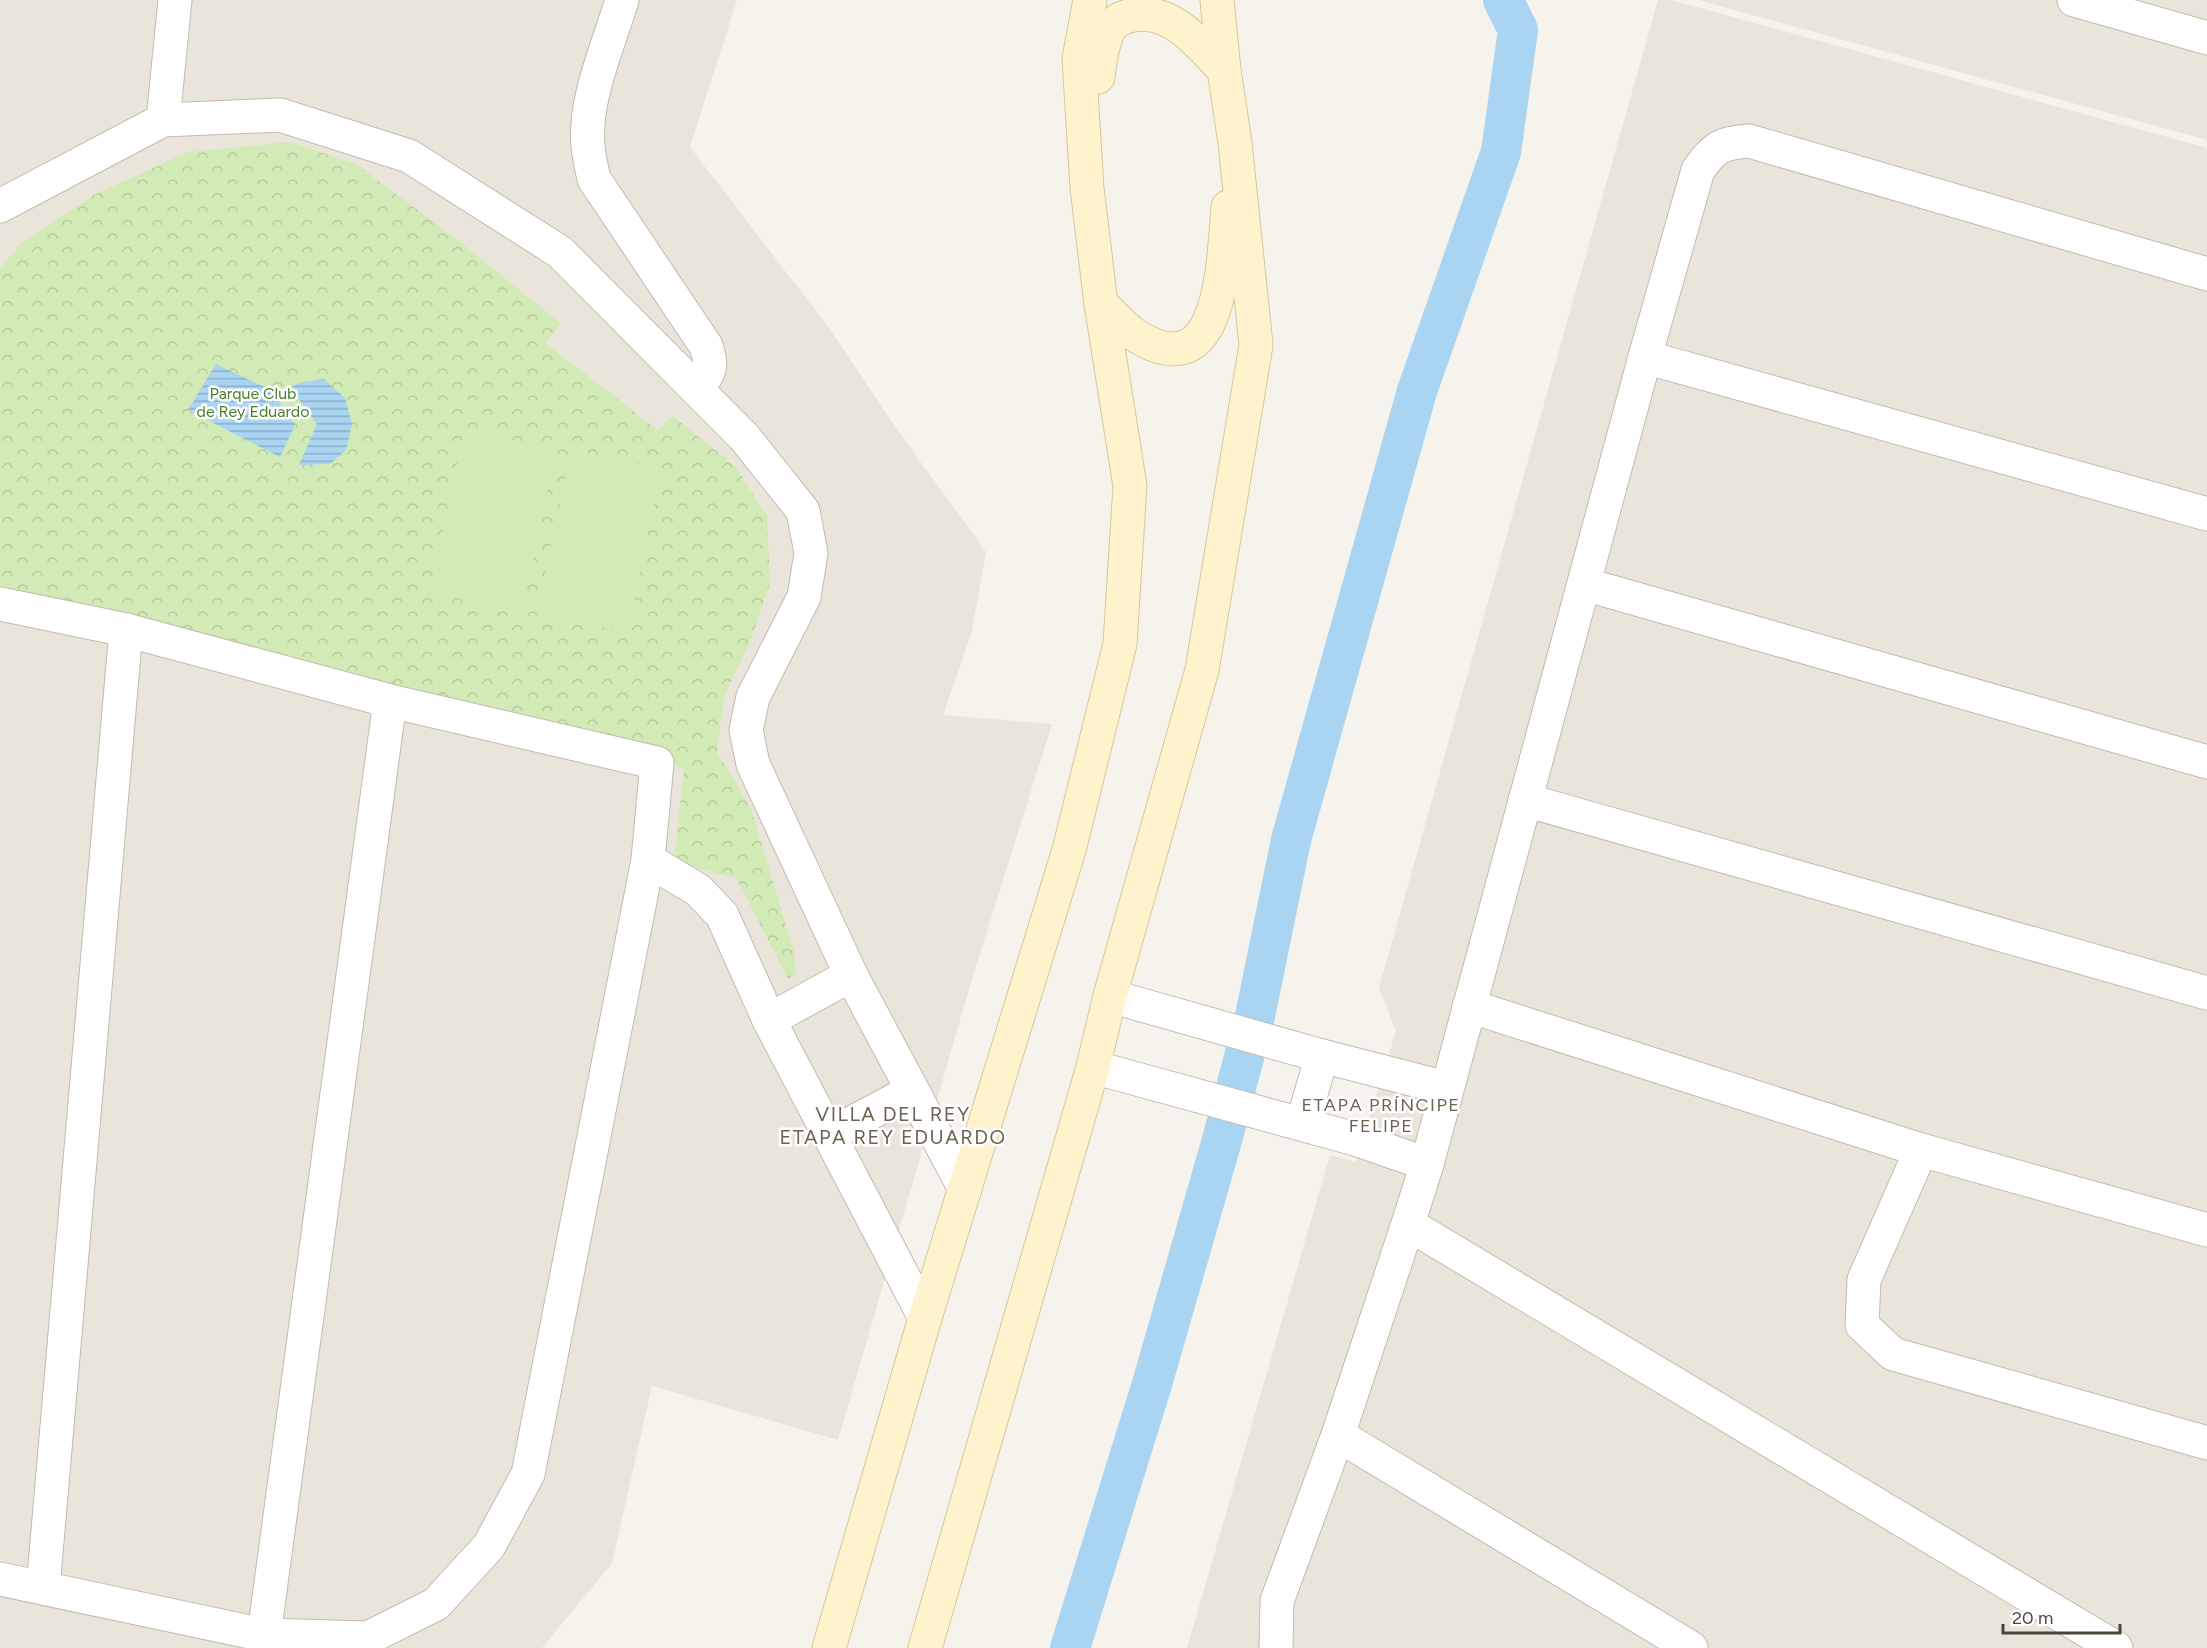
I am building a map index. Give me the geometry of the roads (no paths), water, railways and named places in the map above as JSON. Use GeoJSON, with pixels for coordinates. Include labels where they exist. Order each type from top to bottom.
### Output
{"type":"FeatureCollection","features":[{"type":"Feature","properties":{"kind":"street"},"geometry":{"type":"LineString","coordinates":[[163,120],[175,0]]}},
{"type":"Feature","properties":{"kind":"street"},"geometry":{"type":"LineString","coordinates":[[622,0],[590,104],[587,125],[590,163],[594,179],[706,346],[710,363],[708,376],[697,388]]}},
{"type":"Feature","properties":{"kind":"street"},"geometry":{"type":"LineString","coordinates":[[829,1648],[925,1318],[1069,850],[1120,644],[1130,486],[1101,304],[1087,188],[1079,59],[1090,0]]}},
{"type":"Feature","properties":{"kind":"street"},"geometry":{"type":"LineString","coordinates":[[925,1648],[1094,1067],[1110,996],[1202,670],[1256,345],[1235,143],[1217,0]]}},
{"type":"Feature","properties":{"kind":"street"},"geometry":{"type":"LineString","coordinates":[[2074,0],[2207,38]]}},
{"type":"Feature","properties":{"kind":"street"},"geometry":{"type":"LineString","coordinates":[[1087,188],[1094,106],[1102,51],[1109,30],[1120,18],[1143,13],[1168,19],[1192,37],[1224,70]]}},
{"type":"Feature","properties":{"kind":"street"},"geometry":{"type":"LineString","coordinates":[[0,206],[163,120],[280,115],[409,156],[560,252],[697,388],[745,438],[803,511],[811,553],[804,597],[753,697],[746,730],[753,764],[851,975],[965,1189]]}},
{"type":"Feature","properties":{"kind":"street"},"geometry":{"type":"LineString","coordinates":[[1276,1648],[1277,1601],[1338,1436],[1426,1164],[1698,170],[1711,152],[1728,142],[1749,141],[2207,274]]}},
{"type":"Feature","properties":{"kind":"street"},"geometry":{"type":"LineString","coordinates":[[1101,304],[1133,334],[1152,344],[1175,350],[1196,341],[1209,326],[1217,303],[1235,143]]}},
{"type":"Feature","properties":{"kind":"street"},"geometry":{"type":"LineString","coordinates":[[1645,357],[2207,514]]}},
{"type":"Feature","properties":{"kind":"street"},"geometry":{"type":"LineString","coordinates":[[1584,584],[2207,762]]}},
{"type":"Feature","properties":{"kind":"street"},"geometry":{"type":"LineString","coordinates":[[0,604],[126,630],[390,701],[657,763],[648,860],[528,1474],[489,1546],[436,1605],[368,1638],[264,1635],[0,1579]]}},
{"type":"Feature","properties":{"kind":"street"},"geometry":{"type":"LineString","coordinates":[[43,1588],[126,630]]}},
{"type":"Feature","properties":{"kind":"street"},"geometry":{"type":"LineString","coordinates":[[264,1635],[390,701]]}},
{"type":"Feature","properties":{"kind":"street"},"geometry":{"type":"LineString","coordinates":[[1525,800],[2207,993]]}},
{"type":"Feature","properties":{"kind":"street"},"geometry":{"type":"LineString","coordinates":[[648,860],[698,891],[722,915],[769,1020],[925,1318]]}},
{"type":"Feature","properties":{"kind":"street"},"geometry":{"type":"LineString","coordinates":[[769,1020],[851,975]]}},
{"type":"Feature","properties":{"kind":"street"},"geometry":{"type":"LineString","coordinates":[[1110,996],[1322,1056],[1446,1088]]}},
{"type":"Feature","properties":{"kind":"street"},"geometry":{"type":"LineString","coordinates":[[1469,1006],[1921,1150],[2207,1230]]}},
{"type":"Feature","properties":{"kind":"street"},"geometry":{"type":"LineString","coordinates":[[1302,1124],[1322,1056]]}},
{"type":"Feature","properties":{"kind":"street"},"geometry":{"type":"LineString","coordinates":[[1094,1067],[1355,1138],[1426,1164]]}},
{"type":"Feature","properties":{"kind":"street"},"geometry":{"type":"LineString","coordinates":[[829,1136],[912,1090]]}},
{"type":"Feature","properties":{"kind":"street"},"geometry":{"type":"LineString","coordinates":[[1921,1150],[1864,1280],[1862,1326],[1893,1354],[2207,1443]]}},
{"type":"Feature","properties":{"kind":"street"},"geometry":{"type":"LineString","coordinates":[[1408,1224],[2116,1648]]}},
{"type":"Feature","properties":{"kind":"street"},"geometry":{"type":"LineString","coordinates":[[1338,1436],[1692,1648]]}},
{"type":"Feature","properties":{"kind":"water"},"geometry":{"type":"Polygon","coordinates":[[[216,364],[271,390],[295,425],[280,457],[188,410],[216,364]]]}},
{"type":"Feature","properties":{"kind":"water"},"geometry":{"type":"Polygon","coordinates":[[[324,379],[345,398],[352,424],[346,450],[330,464],[299,465],[317,424],[290,387],[303,382],[324,379]]]}},
{"type":"Feature","properties":{"kind":"waterway"},"geometry":{"type":"LineString","coordinates":[[1070,1648],[1152,1384],[1222,1140],[1255,1016],[1291,840],[1417,391],[1501,152],[1518,30],[1503,0]]}},
{"type":"Feature","properties":{"kind":"district","name":"ETAPA PRÍNCIPE FELIPE"},"geometry":{"type":"Point","coordinates":[1381,1115]}},
{"type":"Feature","properties":{"kind":"district","name":"VILLA DEL REY ETAPA REY EDUARDO"},"geometry":{"type":"Point","coordinates":[893,1126]}},
{"type":"Feature","properties":{"kind":"park label","name":"Parque Club de Rey Eduardo"},"geometry":{"type":"Point","coordinates":[253,402]}}]}
